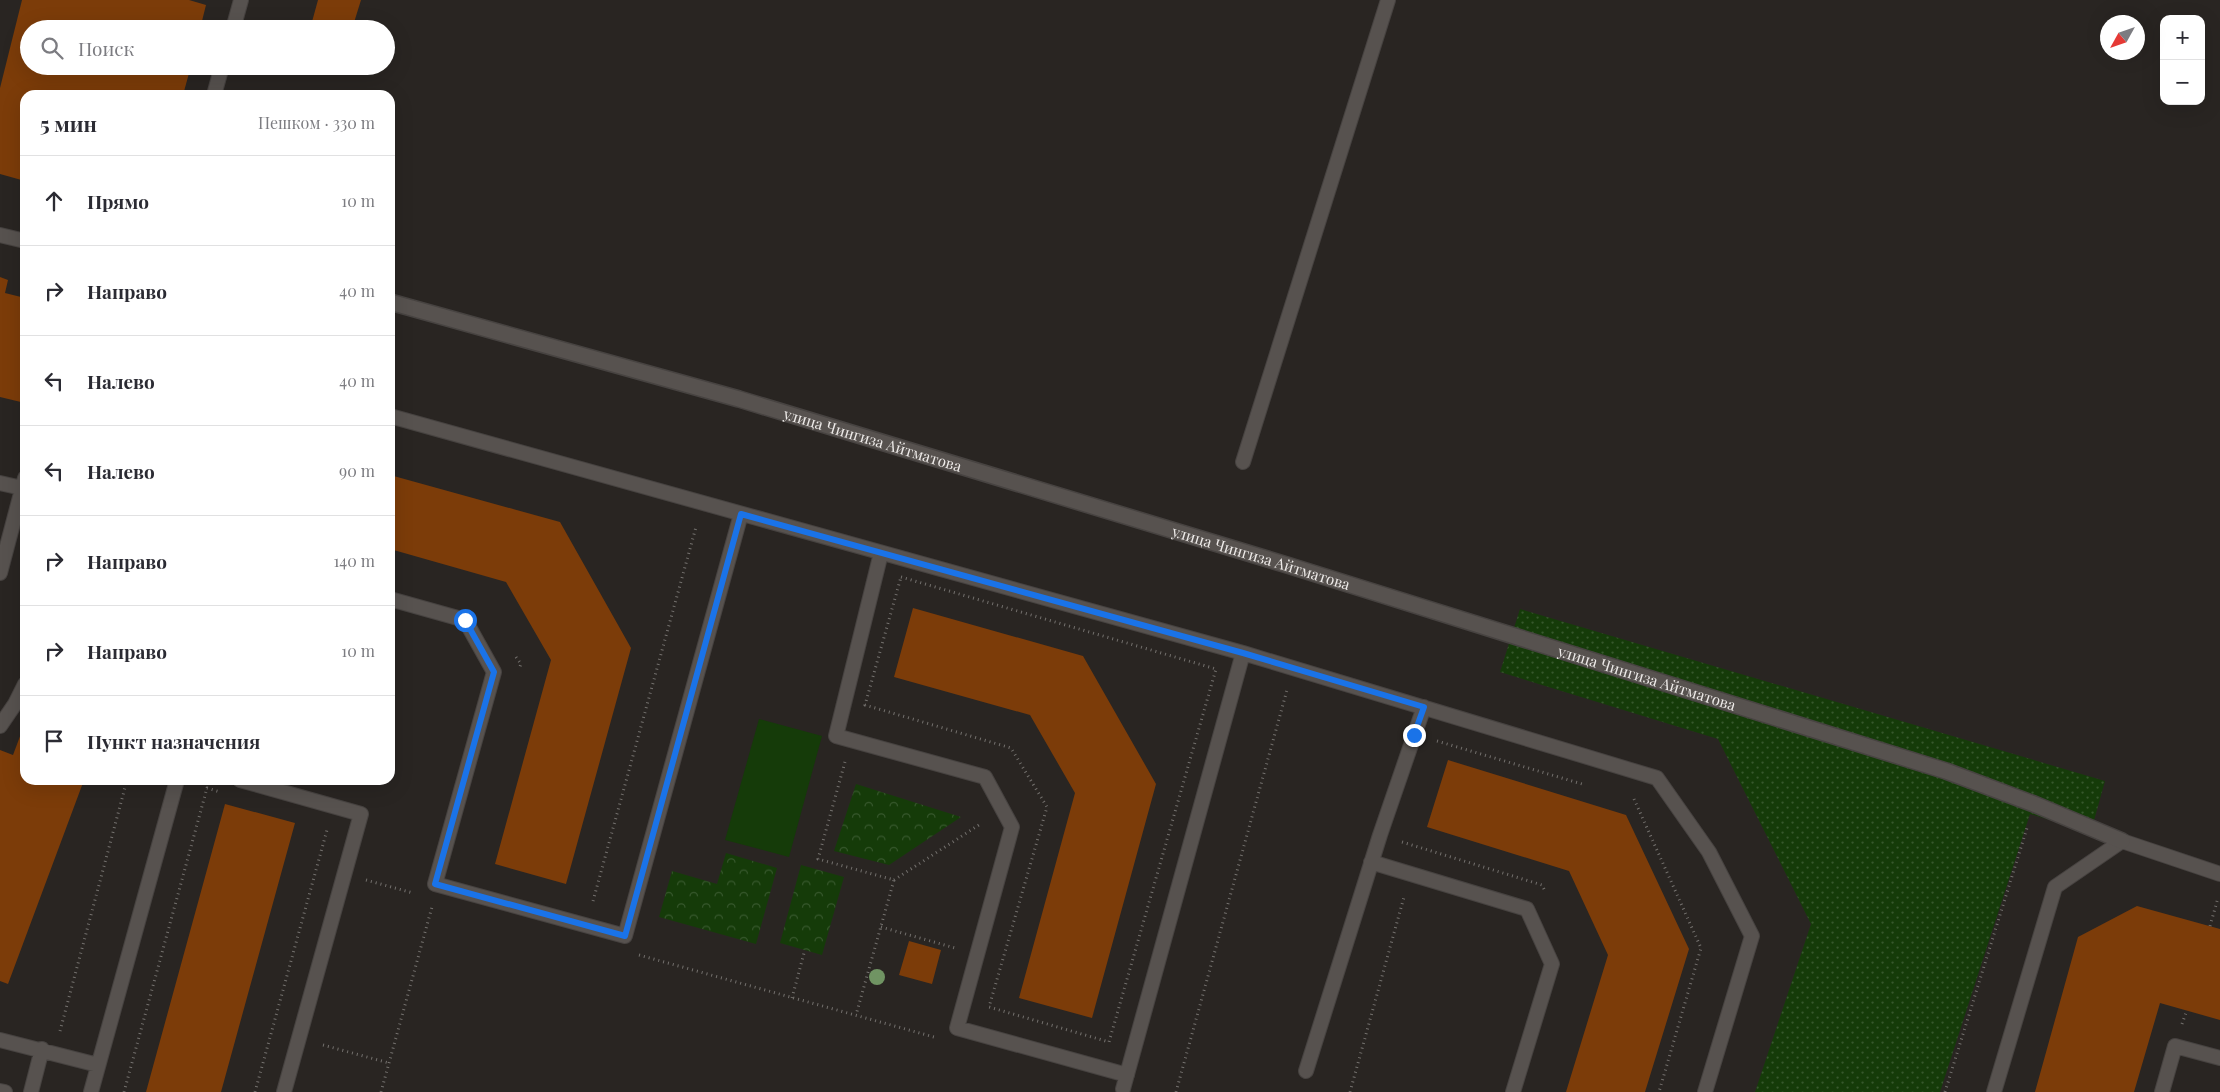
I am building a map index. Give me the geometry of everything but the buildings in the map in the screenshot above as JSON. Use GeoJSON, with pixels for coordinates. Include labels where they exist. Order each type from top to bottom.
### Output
{"type":"FeatureCollection","features":[{"type":"Feature","properties":{"kind":"street","name":"улица Чингиза Айтматова"},"geometry":{"type":"LineString","coordinates":[[395,303],[749,402],[1306,571],[1946,771],[2034,804],[2122,841]]}},
{"type":"Feature","properties":{"kind":"lane"},"geometry":{"type":"LineString","coordinates":[[235,20],[241,0]]}},
{"type":"Feature","properties":{"kind":"lane"},"geometry":{"type":"LineString","coordinates":[[1243,462],[1388,0]]}},
{"type":"Feature","properties":{"kind":"lane"},"geometry":{"type":"LineString","coordinates":[[215,90],[220,75]]}},
{"type":"Feature","properties":{"kind":"lane"},"geometry":{"type":"LineString","coordinates":[[0,235],[20,240]]}},
{"type":"Feature","properties":{"kind":"lane"},"geometry":{"type":"LineString","coordinates":[[395,417],[1243,653],[1657,778],[1710,852],[1752,936],[1705,1092]]}},
{"type":"Feature","properties":{"kind":"lane"},"geometry":{"type":"LineString","coordinates":[[0,483],[20,483]]}},
{"type":"Feature","properties":{"kind":"lane"},"geometry":{"type":"LineString","coordinates":[[0,573],[20,498]]}},
{"type":"Feature","properties":{"kind":"lane"},"geometry":{"type":"LineString","coordinates":[[395,601],[465,620],[494,672],[435,884],[625,936],[741,514]]}},
{"type":"Feature","properties":{"kind":"lane"},"geometry":{"type":"LineString","coordinates":[[882,553],[836,736],[985,777],[1012,827],[957,1028],[1127,1075]]}},
{"type":"Feature","properties":{"kind":"lane"},"geometry":{"type":"LineString","coordinates":[[1123,1089],[1243,653]]}},
{"type":"Feature","properties":{"kind":"lane"},"geometry":{"type":"LineString","coordinates":[[0,726],[20,694]]}},
{"type":"Feature","properties":{"kind":"lane"},"geometry":{"type":"LineString","coordinates":[[1306,1071],[1371,862],[1424,707]]}},
{"type":"Feature","properties":{"kind":"lane"},"geometry":{"type":"LineString","coordinates":[[91,1092],[176,785]]}},
{"type":"Feature","properties":{"kind":"lane"},"geometry":{"type":"LineString","coordinates":[[258,785],[361,814],[284,1092]]}},
{"type":"Feature","properties":{"kind":"lane"},"geometry":{"type":"LineString","coordinates":[[1994,1092],[2055,887],[2122,841],[2220,874]]}},
{"type":"Feature","properties":{"kind":"lane"},"geometry":{"type":"LineString","coordinates":[[1371,862],[1527,910],[1552,964],[1513,1092]]}},
{"type":"Feature","properties":{"kind":"lane"},"geometry":{"type":"LineString","coordinates":[[0,1040],[98,1065]]}},
{"type":"Feature","properties":{"kind":"lane"},"geometry":{"type":"LineString","coordinates":[[2162,1092],[2175,1046],[2220,1058]]}},
{"type":"Feature","properties":{"kind":"lane"},"geometry":{"type":"LineString","coordinates":[[31,1092],[48,1051]]}},
{"type":"Feature","properties":{"kind":"lane"},"geometry":{"type":"LineString","coordinates":[[0,1091],[5,1092]]}},
{"type":"Feature","properties":{"kind":"path"},"geometry":{"type":"LineString","coordinates":[[592,907],[698,523]]}},
{"type":"Feature","properties":{"kind":"path"},"geometry":{"type":"LineString","coordinates":[[901,578],[1216,669],[1109,1042],[989,1007],[1047,807],[1011,748],[865,705],[901,578]]}},
{"type":"Feature","properties":{"kind":"path"},"geometry":{"type":"LineString","coordinates":[[518,674],[521,664]]}},
{"type":"Feature","properties":{"kind":"path"},"geometry":{"type":"LineString","coordinates":[[1176,1092],[1287,689]]}},
{"type":"Feature","properties":{"kind":"path"},"geometry":{"type":"LineString","coordinates":[[1414,735],[1589,786]]}},
{"type":"Feature","properties":{"kind":"path"},"geometry":{"type":"LineString","coordinates":[[851,740],[818,859],[894,880]]}},
{"type":"Feature","properties":{"kind":"path"},"geometry":{"type":"LineString","coordinates":[[48,1051],[125,785]]}},
{"type":"Feature","properties":{"kind":"path"},"geometry":{"type":"LineString","coordinates":[[124,1092],[207,788],[226,794]]}},
{"type":"Feature","properties":{"kind":"path"},"geometry":{"type":"LineString","coordinates":[[1626,796],[1635,799],[1701,948],[1659,1092]]}},
{"type":"Feature","properties":{"kind":"path"},"geometry":{"type":"LineString","coordinates":[[856,1015],[894,880],[1002,810]]}},
{"type":"Feature","properties":{"kind":"path"},"geometry":{"type":"LineString","coordinates":[[255,1092],[329,822]]}},
{"type":"Feature","properties":{"kind":"path"},"geometry":{"type":"LineString","coordinates":[[1945,1092],[2028,826]]}},
{"type":"Feature","properties":{"kind":"path"},"geometry":{"type":"LineString","coordinates":[[1380,835],[1542,885]]}},
{"type":"Feature","properties":{"kind":"path"},"geometry":{"type":"LineString","coordinates":[[344,874],[416,894]]}},
{"type":"Feature","properties":{"kind":"path"},"geometry":{"type":"LineString","coordinates":[[1350,1092],[1410,874]]}},
{"type":"Feature","properties":{"kind":"path"},"geometry":{"type":"LineString","coordinates":[[2210,926],[2220,890]]}},
{"type":"Feature","properties":{"kind":"path"},"geometry":{"type":"LineString","coordinates":[[381,1092],[434,899]]}},
{"type":"Feature","properties":{"kind":"path"},"geometry":{"type":"LineString","coordinates":[[881,927],[977,954]]}},
{"type":"Feature","properties":{"kind":"path"},"geometry":{"type":"LineString","coordinates":[[792,998],[804,953]]}},
{"type":"Feature","properties":{"kind":"path"},"geometry":{"type":"LineString","coordinates":[[634,954],[940,1039]]}},
{"type":"Feature","properties":{"kind":"path"},"geometry":{"type":"LineString","coordinates":[[272,1030],[389,1064]]}},
{"type":"Feature","properties":{"kind":"green space"},"geometry":{"type":"Polygon","coordinates":[[[1520,609],[2105,781],[2093,824],[2082,830],[2030,814],[1940,1092],[1755,1092],[1811,924],[1718,739],[1500,672],[1520,609]]]}},
{"type":"Feature","properties":{"kind":"green space"},"geometry":{"type":"Polygon","coordinates":[[[759,719],[822,736],[789,857],[725,840],[759,719]]]}},
{"type":"Feature","properties":{"kind":"green space"},"geometry":{"type":"Polygon","coordinates":[[[856,784],[961,817],[889,865],[834,851],[856,784]]]}},
{"type":"Feature","properties":{"kind":"green space"},"geometry":{"type":"Polygon","coordinates":[[[726,853],[777,868],[756,944],[659,917],[672,871],[717,884],[726,853]]]}},
{"type":"Feature","properties":{"kind":"green space"},"geometry":{"type":"Polygon","coordinates":[[[801,865],[844,877],[822,955],[780,943],[801,865]]]}},
{"type":"Feature","properties":{"kind":"route"},"geometry":{"type":"LineString","coordinates":[[465,620],[494,672],[435,884],[625,936],[741,514],[1243,653],[1424,707],[1414,735]]}}]}
